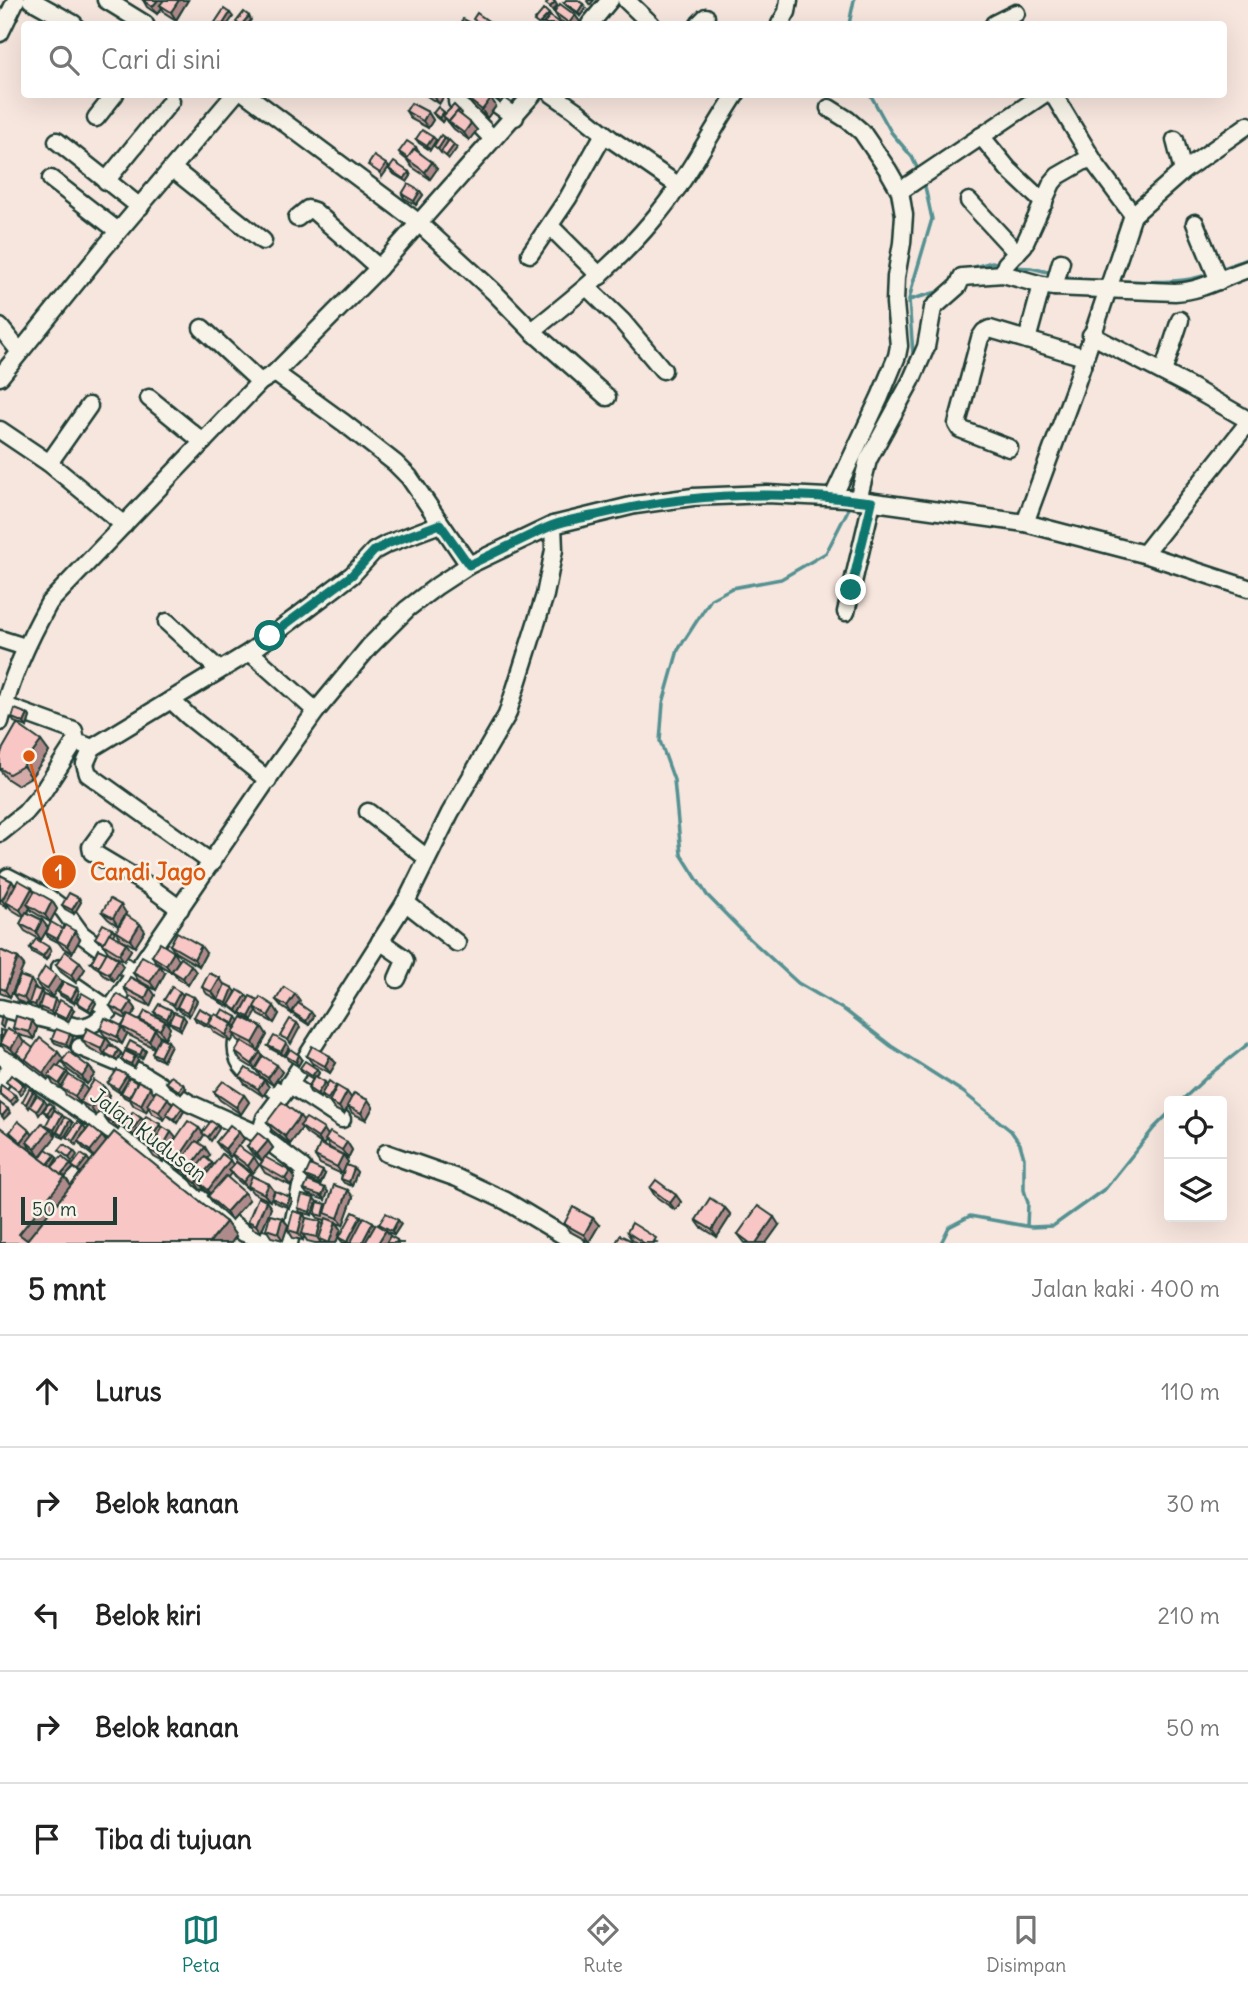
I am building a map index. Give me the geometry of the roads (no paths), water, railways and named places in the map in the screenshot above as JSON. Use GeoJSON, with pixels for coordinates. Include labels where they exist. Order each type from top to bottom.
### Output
{"type":"FeatureCollection","features":[{"type":"Feature","properties":{"kind":"street"},"geometry":{"type":"LineString","coordinates":[[31,0],[69,21]]}},
{"type":"Feature","properties":{"kind":"street"},"geometry":{"type":"LineString","coordinates":[[106,0],[121,18]]}},
{"type":"Feature","properties":{"kind":"street"},"geometry":{"type":"LineString","coordinates":[[592,21],[610,0]]}},
{"type":"Feature","properties":{"kind":"street"},"geometry":{"type":"LineString","coordinates":[[626,0],[649,21]]}},
{"type":"Feature","properties":{"kind":"street"},"geometry":{"type":"LineString","coordinates":[[782,21],[789,0]]}},
{"type":"Feature","properties":{"kind":"street"},"geometry":{"type":"LineString","coordinates":[[0,33],[9,7]]}},
{"type":"Feature","properties":{"kind":"street"},"geometry":{"type":"LineString","coordinates":[[1000,21],[1016,13]]}},
{"type":"Feature","properties":{"kind":"street"},"geometry":{"type":"LineString","coordinates":[[96,118],[112,98]]}},
{"type":"Feature","properties":{"kind":"street"},"geometry":{"type":"LineString","coordinates":[[0,377],[118,231],[231,98]]}},
{"type":"Feature","properties":{"kind":"street"},"geometry":{"type":"LineString","coordinates":[[251,98],[419,222],[532,331],[607,397]]}},
{"type":"Feature","properties":{"kind":"street"},"geometry":{"type":"LineString","coordinates":[[488,98],[514,117]]}},
{"type":"Feature","properties":{"kind":"street"},"geometry":{"type":"LineString","coordinates":[[212,863],[88,774],[84,745],[74,731],[2,714],[25,648],[49,604],[260,382],[275,373],[379,268],[530,98]]}},
{"type":"Feature","properties":{"kind":"street"},"geometry":{"type":"LineString","coordinates":[[557,98],[679,186]]}},
{"type":"Feature","properties":{"kind":"street"},"geometry":{"type":"LineString","coordinates":[[532,331],[593,282],[652,222],[679,186],[732,98]]}},
{"type":"Feature","properties":{"kind":"street"},"geometry":{"type":"LineString","coordinates":[[900,191],[1038,98]]}},
{"type":"Feature","properties":{"kind":"street"},"geometry":{"type":"LineString","coordinates":[[1055,98],[1091,157],[1133,215]]}},
{"type":"Feature","properties":{"kind":"street"},"geometry":{"type":"LineString","coordinates":[[106,181],[171,101]]}},
{"type":"Feature","properties":{"kind":"street"},"geometry":{"type":"LineString","coordinates":[[457,102],[493,139]]}},
{"type":"Feature","properties":{"kind":"street"},"geometry":{"type":"LineString","coordinates":[[829,108],[862,132],[900,191],[904,215],[896,290],[899,346],[880,397],[852,499],[846,612]]}},
{"type":"Feature","properties":{"kind":"street"},"geometry":{"type":"LineString","coordinates":[[1026,523],[1133,215],[1183,171],[1248,125]]}},
{"type":"Feature","properties":{"kind":"street"},"geometry":{"type":"LineString","coordinates":[[530,254],[550,226],[604,134]]}},
{"type":"Feature","properties":{"kind":"street"},"geometry":{"type":"LineString","coordinates":[[981,135],[1008,169],[1044,203]]}},
{"type":"Feature","properties":{"kind":"street"},"geometry":{"type":"LineString","coordinates":[[1175,140],[1183,171]]}},
{"type":"Feature","properties":{"kind":"street"},"geometry":{"type":"LineString","coordinates":[[57,141],[139,207]]}},
{"type":"Feature","properties":{"kind":"street"},"geometry":{"type":"LineString","coordinates":[[1007,265],[1024,245],[1052,183],[1058,176],[1091,157]]}},
{"type":"Feature","properties":{"kind":"street"},"geometry":{"type":"LineString","coordinates":[[173,169],[263,241]]}},
{"type":"Feature","properties":{"kind":"street"},"geometry":{"type":"LineString","coordinates":[[51,178],[118,231]]}},
{"type":"Feature","properties":{"kind":"street"},"geometry":{"type":"LineString","coordinates":[[969,201],[1007,265]]}},
{"type":"Feature","properties":{"kind":"street"},"geometry":{"type":"LineString","coordinates":[[297,218],[305,210],[314,211],[379,268]]}},
{"type":"Feature","properties":{"kind":"street"},"geometry":{"type":"LineString","coordinates":[[1195,223],[1216,275]]}},
{"type":"Feature","properties":{"kind":"street"},"geometry":{"type":"LineString","coordinates":[[550,226],[663,370]]}},
{"type":"Feature","properties":{"kind":"street"},"geometry":{"type":"LineString","coordinates":[[852,499],[868,460],[911,381],[926,347],[933,308],[958,286],[962,277],[1007,265],[1054,278],[1190,292],[1216,275],[1248,269]]}},
{"type":"Feature","properties":{"kind":"street"},"geometry":{"type":"LineString","coordinates":[[1027,340],[1054,278]]}},
{"type":"Feature","properties":{"kind":"street"},"geometry":{"type":"LineString","coordinates":[[1163,372],[1180,320]]}},
{"type":"Feature","properties":{"kind":"street"},"geometry":{"type":"LineString","coordinates":[[0,327],[20,352]]}},
{"type":"Feature","properties":{"kind":"street"},"geometry":{"type":"LineString","coordinates":[[202,328],[260,382]]}},
{"type":"Feature","properties":{"kind":"street"},"geometry":{"type":"LineString","coordinates":[[1009,448],[960,429],[957,424],[984,332],[990,329],[1084,357]]}},
{"type":"Feature","properties":{"kind":"street"},"geometry":{"type":"LineString","coordinates":[[1091,335],[1163,372],[1248,421],[1144,554]]}},
{"type":"Feature","properties":{"kind":"street"},"geometry":{"type":"LineString","coordinates":[[275,373],[344,423],[410,477],[469,565]]}},
{"type":"Feature","properties":{"kind":"street"},"geometry":{"type":"LineString","coordinates":[[149,398],[203,442]]}},
{"type":"Feature","properties":{"kind":"street"},"geometry":{"type":"LineString","coordinates":[[49,463],[89,406]]}},
{"type":"Feature","properties":{"kind":"street"},"geometry":{"type":"LineString","coordinates":[[0,430],[49,463],[124,525]]}},
{"type":"Feature","properties":{"kind":"street"},"geometry":{"type":"LineString","coordinates":[[0,1008],[76,1027],[94,1024],[110,1010],[316,711],[369,648],[407,609],[437,586],[469,565],[553,525],[635,505],[693,497],[767,494],[852,499],[1026,523],[1144,554],[1248,588]]}},
{"type":"Feature","properties":{"kind":"street"},"geometry":{"type":"LineString","coordinates":[[0,833],[25,813],[84,745],[171,700],[250,652],[352,575],[374,551],[440,524]]}},
{"type":"Feature","properties":{"kind":"street"},"geometry":{"type":"LineString","coordinates":[[261,1135],[265,1118],[405,902],[450,813],[507,715],[545,595],[554,550],[553,525]]}},
{"type":"Feature","properties":{"kind":"street"},"geometry":{"type":"LineString","coordinates":[[167,622],[219,670]]}},
{"type":"Feature","properties":{"kind":"street"},"geometry":{"type":"LineString","coordinates":[[0,639],[25,648]]}},
{"type":"Feature","properties":{"kind":"street"},"geometry":{"type":"LineString","coordinates":[[250,652],[316,711]]}},
{"type":"Feature","properties":{"kind":"street"},"geometry":{"type":"LineString","coordinates":[[171,700],[268,780]]}},
{"type":"Feature","properties":{"kind":"street"},"geometry":{"type":"LineString","coordinates":[[368,812],[427,858]]}},
{"type":"Feature","properties":{"kind":"street"},"geometry":{"type":"LineString","coordinates":[[104,828],[91,850],[180,909]]}},
{"type":"Feature","properties":{"kind":"street"},"geometry":{"type":"LineString","coordinates":[[8,877],[55,903],[81,934],[135,974]]}},
{"type":"Feature","properties":{"kind":"street"},"geometry":{"type":"LineString","coordinates":[[405,902],[457,943]]}},
{"type":"Feature","properties":{"kind":"street"},"geometry":{"type":"LineString","coordinates":[[380,941],[405,961],[397,978]]}},
{"type":"Feature","properties":{"kind":"street"},"geometry":{"type":"LineString","coordinates":[[60,968],[62,977],[110,1010]]}},
{"type":"Feature","properties":{"kind":"street"},"geometry":{"type":"LineString","coordinates":[[90,1034],[76,1052],[137,1071],[190,1103],[261,1135],[303,1168],[289,1243]]}},
{"type":"Feature","properties":{"kind":"street"},"geometry":{"type":"LineString","coordinates":[[237,1042],[239,1063],[247,1071],[342,1119]]}},
{"type":"Feature","properties":{"kind":"street","name":"Jalan Kudusan"},"geometry":{"type":"LineString","coordinates":[[0,1055],[51,1082],[244,1233],[274,1243]]}},
{"type":"Feature","properties":{"kind":"street"},"geometry":{"type":"LineString","coordinates":[[0,1083],[15,1064]]}},
{"type":"Feature","properties":{"kind":"street"},"geometry":{"type":"LineString","coordinates":[[386,1153],[457,1178],[506,1200],[576,1243]]}},
{"type":"Feature","properties":{"kind":"waterway"},"geometry":{"type":"LineString","coordinates":[[850,21],[854,0]]}},
{"type":"Feature","properties":{"kind":"waterway"},"geometry":{"type":"LineString","coordinates":[[872,98],[891,132],[912,157],[919,172]]}},
{"type":"Feature","properties":{"kind":"waterway"},"geometry":{"type":"LineString","coordinates":[[902,381],[913,354],[909,300],[932,219],[924,182]]}},
{"type":"Feature","properties":{"kind":"waterway"},"geometry":{"type":"LineString","coordinates":[[1218,270],[1248,259]]}},
{"type":"Feature","properties":{"kind":"waterway"},"geometry":{"type":"LineString","coordinates":[[964,270],[992,262],[1000,264]]}},
{"type":"Feature","properties":{"kind":"waterway"},"geometry":{"type":"LineString","coordinates":[[1011,267],[1052,273]]}},
{"type":"Feature","properties":{"kind":"waterway"},"geometry":{"type":"LineString","coordinates":[[1115,281],[1176,281],[1211,273]]}},
{"type":"Feature","properties":{"kind":"waterway"},"geometry":{"type":"LineString","coordinates":[[1063,276],[1107,281]]}},
{"type":"Feature","properties":{"kind":"waterway"},"geometry":{"type":"LineString","coordinates":[[909,300],[944,290]]}},
{"type":"Feature","properties":{"kind":"waterway"},"geometry":{"type":"LineString","coordinates":[[852,492],[857,476]]}},
{"type":"Feature","properties":{"kind":"waterway"},"geometry":{"type":"LineString","coordinates":[[849,503],[826,553],[781,579],[732,588],[711,599],[678,650],[663,703],[660,741],[674,780],[681,854],[707,895],[798,983],[846,1011],[891,1046],[963,1092],[1011,1131],[1020,1144],[1024,1158],[1027,1226]]}},
{"type":"Feature","properties":{"kind":"waterway"},"geometry":{"type":"LineString","coordinates":[[1186,1096],[1248,1044]]}},
{"type":"Feature","properties":{"kind":"waterway"},"geometry":{"type":"LineString","coordinates":[[941,1243],[949,1227],[970,1216],[1031,1227],[1053,1226],[1106,1188],[1164,1118]]}},
{"type":"Feature","properties":{"kind":"place","name":"Candi Jago"},"geometry":{"type":"Point","coordinates":[29,756]}}]}
